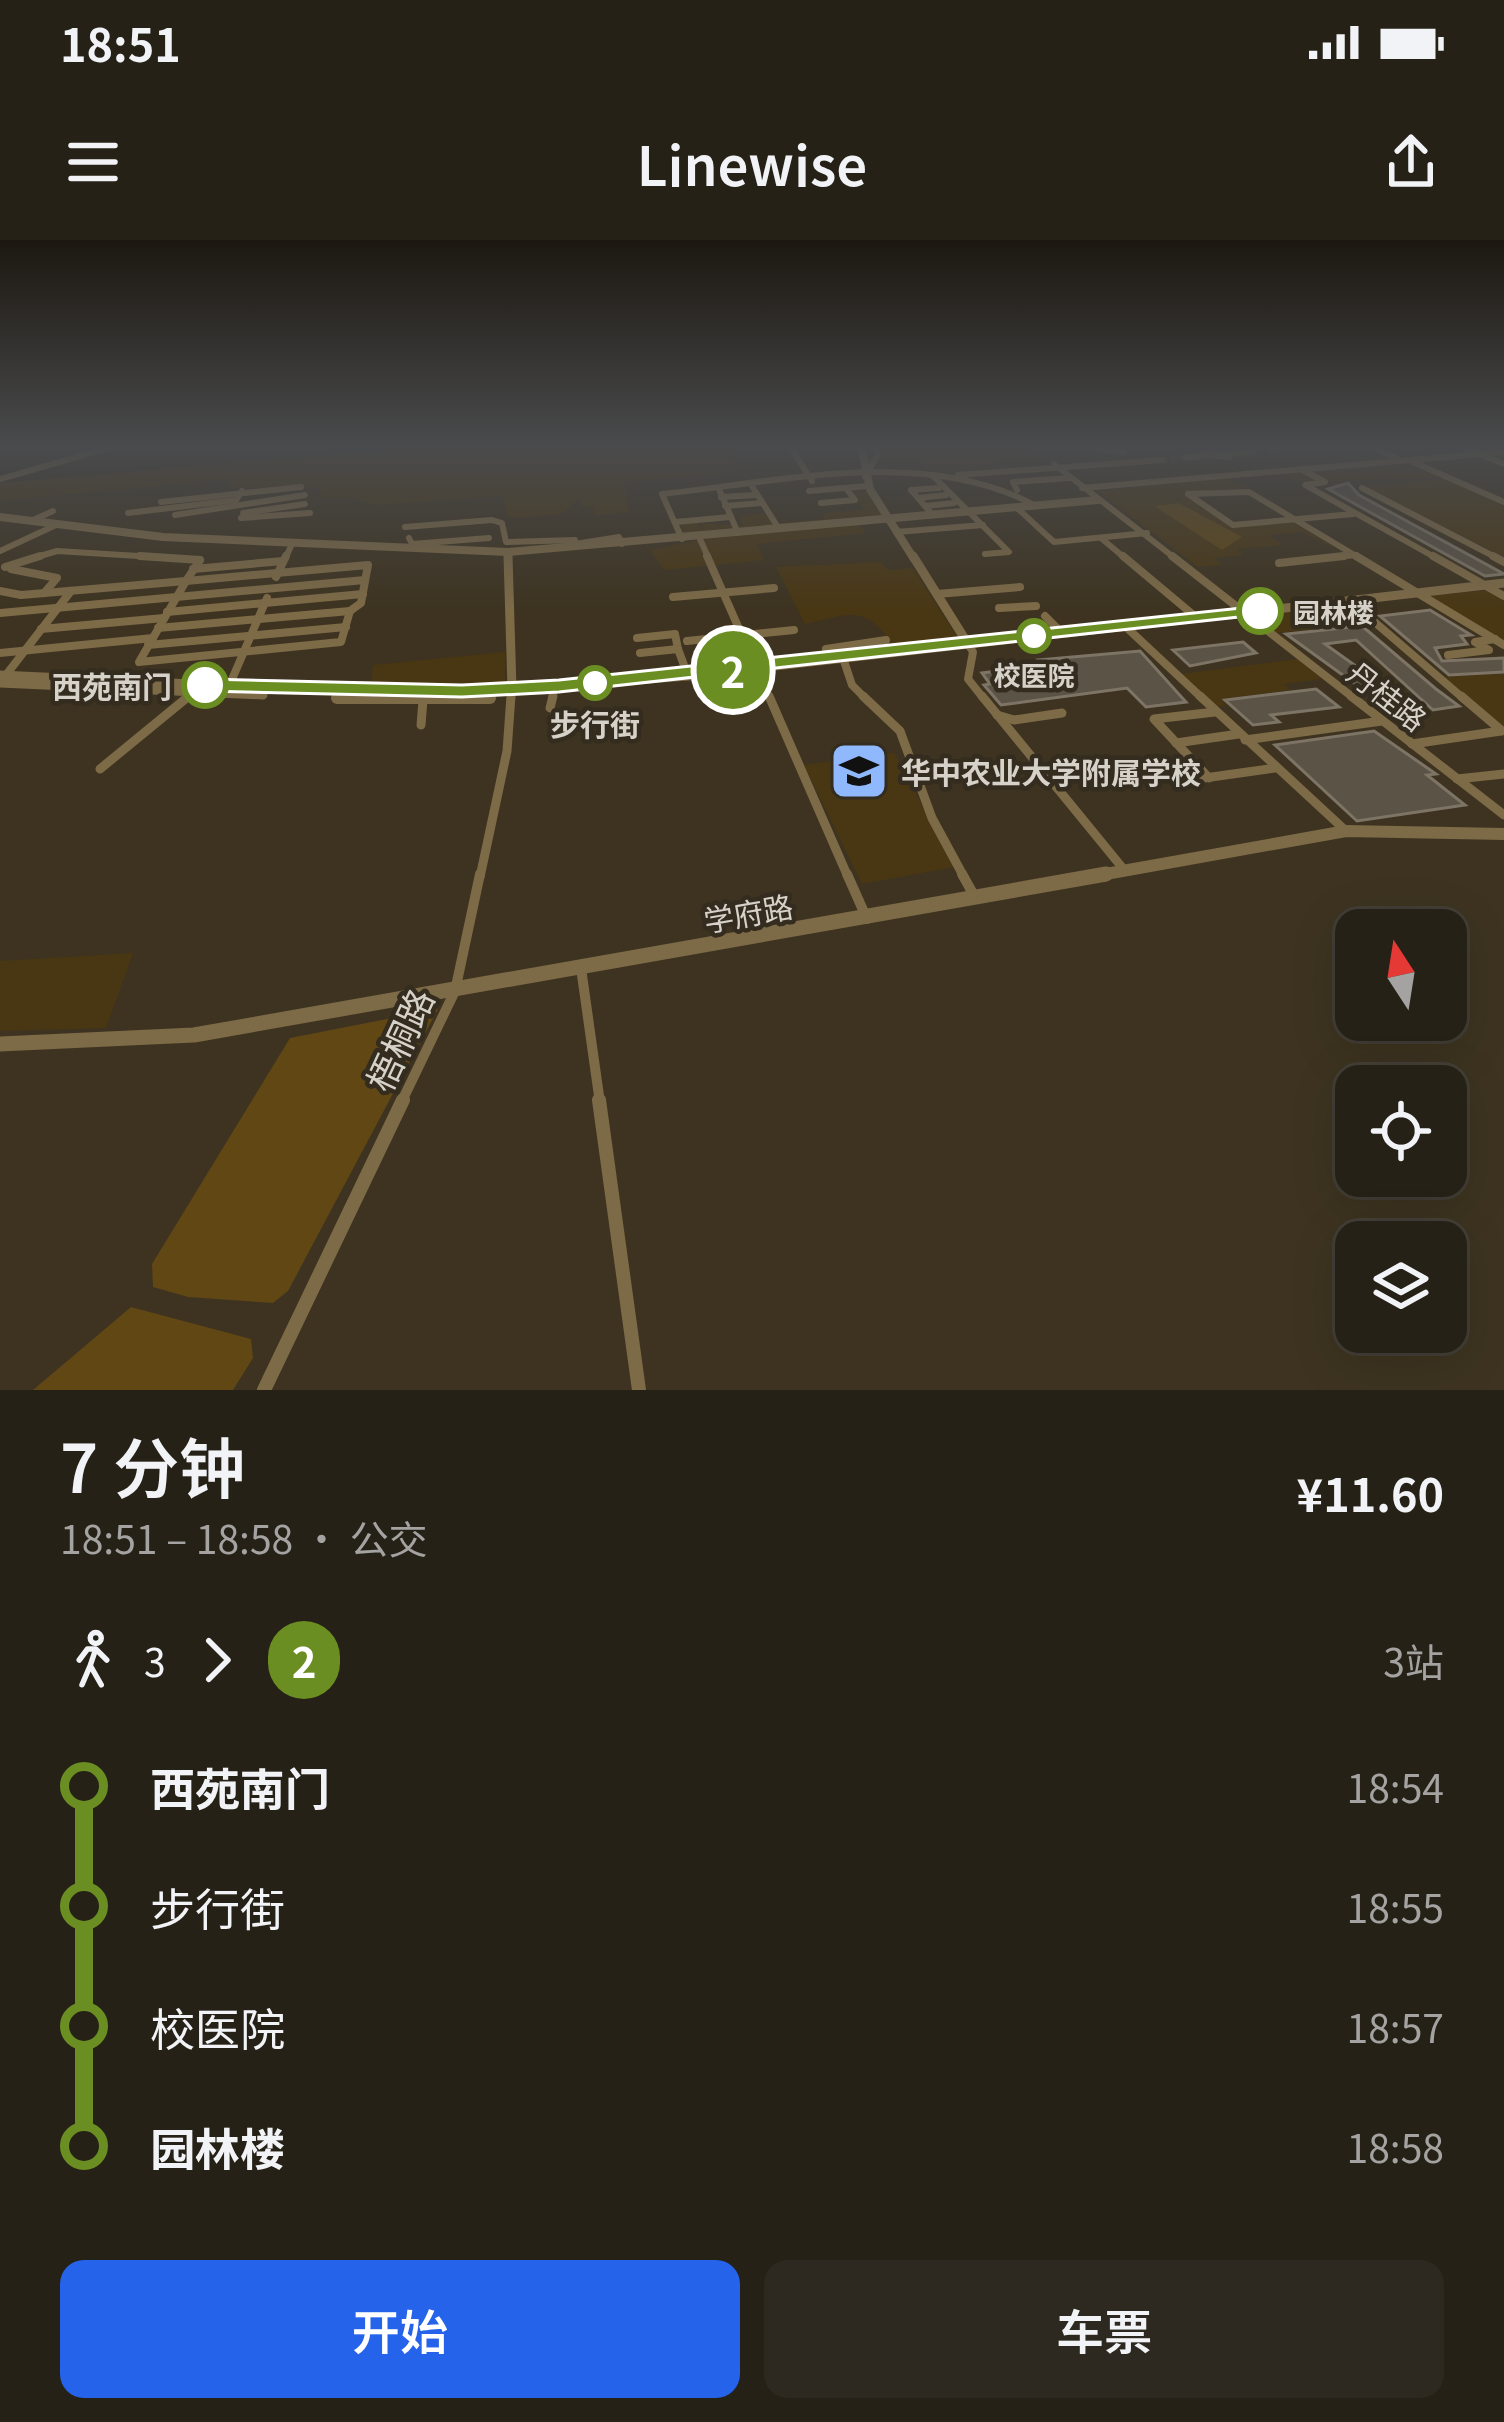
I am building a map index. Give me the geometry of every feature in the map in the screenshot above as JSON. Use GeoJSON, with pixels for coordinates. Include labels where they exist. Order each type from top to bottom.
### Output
{"type":"FeatureCollection","features":[{"type":"Feature","properties":{"kind":"street"},"geometry":{"type":"LineString","coordinates":[[163,537],[177,502]]}},
{"type":"Feature","properties":{"kind":"street"},"geometry":{"type":"LineString","coordinates":[[176,512],[228,502]]}},
{"type":"Feature","properties":{"kind":"street"},"geometry":{"type":"LineString","coordinates":[[243,510],[277,502]]}},
{"type":"Feature","properties":{"kind":"street"},"geometry":{"type":"LineString","coordinates":[[665,502],[682,538]]}},
{"type":"Feature","properties":{"kind":"street"},"geometry":{"type":"LineString","coordinates":[[724,502],[738,533]]}},
{"type":"Feature","properties":{"kind":"street"},"geometry":{"type":"LineString","coordinates":[[752,502],[761,503],[778,530]]}},
{"type":"Feature","properties":{"kind":"street"},"geometry":{"type":"LineString","coordinates":[[821,503],[836,502]]}},
{"type":"Feature","properties":{"kind":"street"},"geometry":{"type":"LineString","coordinates":[[878,502],[973,652],[968,679],[1125,872]]}},
{"type":"Feature","properties":{"kind":"street"},"geometry":{"type":"LineString","coordinates":[[921,502],[933,515]]}},
{"type":"Feature","properties":{"kind":"street"},"geometry":{"type":"LineString","coordinates":[[959,502],[1009,552],[985,554]]}},
{"type":"Feature","properties":{"kind":"street"},"geometry":{"type":"LineString","coordinates":[[1029,502],[1034,506]]}},
{"type":"Feature","properties":{"kind":"street"},"geometry":{"type":"LineString","coordinates":[[405,527],[498,520],[506,542],[622,544],[1080,502]]}},
{"type":"Feature","properties":{"kind":"street","name":"丹桂路"},"geometry":{"type":"LineString","coordinates":[[1100,502],[1147,533],[1504,815]]}},
{"type":"Feature","properties":{"kind":"street"},"geometry":{"type":"LineString","coordinates":[[1199,502],[1233,525],[1356,514]]}},
{"type":"Feature","properties":{"kind":"street"},"geometry":{"type":"LineString","coordinates":[[1266,502],[1499,642]]}},
{"type":"Feature","properties":{"kind":"street"},"geometry":{"type":"LineString","coordinates":[[1334,502],[1504,596]]}},
{"type":"Feature","properties":{"kind":"street"},"geometry":{"type":"LineString","coordinates":[[1388,502],[1504,562]]}},
{"type":"Feature","properties":{"kind":"street"},"geometry":{"type":"LineString","coordinates":[[925,506],[954,503]]}},
{"type":"Feature","properties":{"kind":"street"},"geometry":{"type":"LineString","coordinates":[[1016,507],[1067,554]]}},
{"type":"Feature","properties":{"kind":"street"},"geometry":{"type":"LineString","coordinates":[[236,540],[243,510]]}},
{"type":"Feature","properties":{"kind":"street"},"geometry":{"type":"LineString","coordinates":[[29,521],[53,511]]}},
{"type":"Feature","properties":{"kind":"street"},"geometry":{"type":"LineString","coordinates":[[128,514],[310,513]]}},
{"type":"Feature","properties":{"kind":"street"},"geometry":{"type":"LineString","coordinates":[[0,518],[163,537],[292,544],[448,542],[508,552],[576,544]]}},
{"type":"Feature","properties":{"kind":"street"},"geometry":{"type":"LineString","coordinates":[[674,522],[730,518]]}},
{"type":"Feature","properties":{"kind":"street"},"geometry":{"type":"LineString","coordinates":[[1,544],[21,542],[56,524]]}},
{"type":"Feature","properties":{"kind":"street"},"geometry":{"type":"LineString","coordinates":[[896,532],[983,525]]}},
{"type":"Feature","properties":{"kind":"street"},"geometry":{"type":"LineString","coordinates":[[1054,542],[1147,533]]}},
{"type":"Feature","properties":{"kind":"street"},"geometry":{"type":"LineString","coordinates":[[699,537],[867,919]]}},
{"type":"Feature","properties":{"kind":"street"},"geometry":{"type":"LineString","coordinates":[[409,538],[412,544],[489,538]]}},
{"type":"Feature","properties":{"kind":"street"},"geometry":{"type":"LineString","coordinates":[[1101,538],[1197,618]]}},
{"type":"Feature","properties":{"kind":"street"},"geometry":{"type":"LineString","coordinates":[[230,684],[292,544]]}},
{"type":"Feature","properties":{"kind":"street"},"geometry":{"type":"LineString","coordinates":[[3,567],[57,550],[200,560],[139,662],[341,643],[350,610]]}},
{"type":"Feature","properties":{"kind":"street"},"geometry":{"type":"LineString","coordinates":[[508,552],[513,693]]}},
{"type":"Feature","properties":{"kind":"street"},"geometry":{"type":"LineString","coordinates":[[1280,563],[1356,555]]}},
{"type":"Feature","properties":{"kind":"street"},"geometry":{"type":"LineString","coordinates":[[193,569],[283,561]]}},
{"type":"Feature","properties":{"kind":"street"},"geometry":{"type":"LineString","coordinates":[[0,591],[44,593],[368,565],[362,603],[350,610],[158,628]]}},
{"type":"Feature","properties":{"kind":"street"},"geometry":{"type":"LineString","coordinates":[[3,567],[57,578],[44,593]]}},
{"type":"Feature","properties":{"kind":"street"},"geometry":{"type":"LineString","coordinates":[[0,613],[365,580]]}},
{"type":"Feature","properties":{"kind":"street"},"geometry":{"type":"LineString","coordinates":[[2,678],[192,693],[423,700],[688,676],[968,644],[987,637],[1062,633],[1504,583]]}},
{"type":"Feature","properties":{"kind":"street"},"geometry":{"type":"LineString","coordinates":[[937,594],[1020,587]]}},
{"type":"Feature","properties":{"kind":"street"},"geometry":{"type":"LineString","coordinates":[[673,597],[774,588]]}},
{"type":"Feature","properties":{"kind":"street"},"geometry":{"type":"LineString","coordinates":[[2,678],[70,591]]}},
{"type":"Feature","properties":{"kind":"street"},"geometry":{"type":"LineString","coordinates":[[41,629],[363,594]]}},
{"type":"Feature","properties":{"kind":"street"},"geometry":{"type":"LineString","coordinates":[[1349,600],[1503,731]]}},
{"type":"Feature","properties":{"kind":"street"},"geometry":{"type":"LineString","coordinates":[[998,608],[1036,606]]}},
{"type":"Feature","properties":{"kind":"street"},"geometry":{"type":"LineString","coordinates":[[1045,616],[1062,633]]}},
{"type":"Feature","properties":{"kind":"street"},"geometry":{"type":"LineString","coordinates":[[1125,626],[1346,831]]}},
{"type":"Feature","properties":{"kind":"street"},"geometry":{"type":"LineString","coordinates":[[0,653],[346,627]]}},
{"type":"Feature","properties":{"kind":"street"},"geometry":{"type":"LineString","coordinates":[[687,641],[794,630]]}},
{"type":"Feature","properties":{"kind":"street"},"geometry":{"type":"LineString","coordinates":[[637,638],[675,634],[688,676]]}},
{"type":"Feature","properties":{"kind":"street"},"geometry":{"type":"LineString","coordinates":[[826,649],[886,640]]}},
{"type":"Feature","properties":{"kind":"street"},"geometry":{"type":"LineString","coordinates":[[1448,655],[1489,650],[1475,642],[1499,642]]}},
{"type":"Feature","properties":{"kind":"street"},"geometry":{"type":"LineString","coordinates":[[855,643],[863,655]]}},
{"type":"Feature","properties":{"kind":"street"},"geometry":{"type":"LineString","coordinates":[[640,653],[678,649]]}},
{"type":"Feature","properties":{"kind":"street"},"geometry":{"type":"LineString","coordinates":[[843,658],[852,685],[900,731],[932,818],[976,898]]}},
{"type":"Feature","properties":{"kind":"street"},"geometry":{"type":"LineString","coordinates":[[2,678],[513,693]]}},
{"type":"Feature","properties":{"kind":"street"},"geometry":{"type":"LineString","coordinates":[[550,708],[556,690]]}},
{"type":"Feature","properties":{"kind":"street"},"geometry":{"type":"LineString","coordinates":[[100,770],[192,693]]}},
{"type":"Feature","properties":{"kind":"street","name":"梧桐路"},"geometry":{"type":"LineString","coordinates":[[264,1390],[454,991],[513,693]]}},
{"type":"Feature","properties":{"kind":"street"},"geometry":{"type":"LineString","coordinates":[[421,724],[423,700]]}},
{"type":"Feature","properties":{"kind":"street"},"geometry":{"type":"LineString","coordinates":[[1209,778],[1154,719],[1215,712]]}},
{"type":"Feature","properties":{"kind":"street"},"geometry":{"type":"LineString","coordinates":[[994,714],[1014,720],[1063,713]]}},
{"type":"Feature","properties":{"kind":"street"},"geometry":{"type":"LineString","coordinates":[[1176,743],[1382,721]]}},
{"type":"Feature","properties":{"kind":"street"},"geometry":{"type":"LineString","coordinates":[[1412,744],[1503,731]]}},
{"type":"Feature","properties":{"kind":"street"},"geometry":{"type":"LineString","coordinates":[[1184,781],[1275,768]]}},
{"type":"Feature","properties":{"kind":"street"},"geometry":{"type":"LineString","coordinates":[[1457,779],[1504,774]]}},
{"type":"Feature","properties":{"kind":"street","name":"学府路"},"geometry":{"type":"LineString","coordinates":[[0,1044],[194,1034],[1346,831],[1504,834]]}},
{"type":"Feature","properties":{"kind":"street"},"geometry":{"type":"LineString","coordinates":[[581,968],[639,1390]]}},
{"type":"Feature","properties":{"kind":"shaded area"},"geometry":{"type":"Polygon","coordinates":[[[0,502],[1504,502],[1504,1390],[0,1390],[0,502]]]}},
{"type":"Feature","properties":{"kind":"shaded area"},"geometry":{"type":"Polygon","coordinates":[[[363,502],[422,502],[375,505],[363,502]]]}},
{"type":"Feature","properties":{"kind":"shaded area"},"geometry":{"type":"Polygon","coordinates":[[[505,502],[575,502],[562,514],[509,518],[505,502]]]}},
{"type":"Feature","properties":{"kind":"shaded area"},"geometry":{"type":"Polygon","coordinates":[[[580,502],[627,502],[629,512],[596,515],[593,506],[580,502]]]}},
{"type":"Feature","properties":{"kind":"shaded area"},"geometry":{"type":"Polygon","coordinates":[[[858,502],[874,502],[884,518],[685,536],[679,523],[697,521],[702,530],[702,523],[743,526],[739,516],[765,513],[772,524],[864,510],[858,502]]]}},
{"type":"Feature","properties":{"kind":"shaded area"},"geometry":{"type":"Polygon","coordinates":[[[1112,502],[1199,502],[1232,526],[1291,521],[1344,554],[1302,532],[1269,535],[1282,545],[1237,549],[1243,555],[1215,558],[1222,565],[1198,567],[1112,502]]]}},
{"type":"Feature","properties":{"kind":"shaded area"},"geometry":{"type":"Polygon","coordinates":[[[1394,502],[1495,502],[1504,506],[1504,557],[1394,502]]]}},
{"type":"Feature","properties":{"kind":"shaded area"},"geometry":{"type":"Polygon","coordinates":[[[1179,503],[1242,537],[1222,550],[1154,506],[1179,503]]]}},
{"type":"Feature","properties":{"kind":"shaded area"},"geometry":{"type":"Polygon","coordinates":[[[858,523],[866,533],[757,544],[764,560],[664,570],[650,550],[714,537],[858,523]]]}},
{"type":"Feature","properties":{"kind":"shaded area"},"geometry":{"type":"Polygon","coordinates":[[[881,562],[888,570],[913,568],[959,640],[895,647],[875,624],[856,615],[805,624],[776,567],[881,562]]]}},
{"type":"Feature","properties":{"kind":"shaded area"},"geometry":{"type":"Polygon","coordinates":[[[1487,590],[1504,599],[1504,643],[1428,596],[1487,590]]]}},
{"type":"Feature","properties":{"kind":"shaded area"},"geometry":{"type":"Polygon","coordinates":[[[1351,604],[1372,622],[1276,633],[1255,615],[1351,604]]]}},
{"type":"Feature","properties":{"kind":"shaded area"},"geometry":{"type":"Polygon","coordinates":[[[505,652],[505,682],[371,686],[373,665],[505,652]]]}},
{"type":"Feature","properties":{"kind":"shaded area"},"geometry":{"type":"Polygon","coordinates":[[[1298,659],[1322,679],[1284,684],[1290,690],[1221,699],[1226,705],[1216,707],[1181,674],[1298,659]]]}},
{"type":"Feature","properties":{"kind":"shaded area"},"geometry":{"type":"Polygon","coordinates":[[[1504,674],[1504,728],[1443,677],[1504,674]]]}},
{"type":"Feature","properties":{"kind":"shaded area"},"geometry":{"type":"Polygon","coordinates":[[[894,753],[955,867],[862,884],[804,765],[894,753]]]}},
{"type":"Feature","properties":{"kind":"shaded area"},"geometry":{"type":"Polygon","coordinates":[[[133,953],[106,1028],[0,1031],[0,961],[133,953]]]}},
{"type":"Feature","properties":{"kind":"shaded area"},"geometry":{"type":"Polygon","coordinates":[[[438,1009],[288,1291],[273,1303],[188,1297],[153,1287],[152,1264],[290,1038],[438,1009]]]}},
{"type":"Feature","properties":{"kind":"shaded area"},"geometry":{"type":"Polygon","coordinates":[[[131,1307],[251,1339],[253,1358],[233,1390],[33,1390],[131,1307]]]}},
{"type":"Feature","properties":{"kind":"building"},"geometry":{"type":"Polygon","coordinates":[[[1351,502],[1371,502],[1504,574],[1485,576],[1351,502]]]}},
{"type":"Feature","properties":{"kind":"building"},"geometry":{"type":"Polygon","coordinates":[[[1430,610],[1471,635],[1461,636],[1467,644],[1435,648],[1442,661],[1504,658],[1504,672],[1449,675],[1380,616],[1430,610]]]}},
{"type":"Feature","properties":{"kind":"building"},"geometry":{"type":"Polygon","coordinates":[[[1362,626],[1459,706],[1433,710],[1356,640],[1325,644],[1420,712],[1398,715],[1286,634],[1362,626]]]}},
{"type":"Feature","properties":{"kind":"building"},"geometry":{"type":"Polygon","coordinates":[[[1243,642],[1256,653],[1190,666],[1173,650],[1243,642]]]}},
{"type":"Feature","properties":{"kind":"building"},"geometry":{"type":"Polygon","coordinates":[[[1140,651],[1186,702],[1146,707],[1127,688],[1001,705],[984,685],[990,684],[982,673],[1042,665],[1038,660],[1140,651]]]}},
{"type":"Feature","properties":{"kind":"building"},"geometry":{"type":"Polygon","coordinates":[[[1316,689],[1339,707],[1271,715],[1279,722],[1253,725],[1225,700],[1316,689]]]}},
{"type":"Feature","properties":{"kind":"building"},"geometry":{"type":"Polygon","coordinates":[[[1374,731],[1436,774],[1427,775],[1465,805],[1357,821],[1275,745],[1374,731]]]}},
{"type":"Feature","properties":{"kind":"bus line","name":"2"},"geometry":{"type":"LineString","coordinates":[[205,685],[462,691],[559,686],[688,676],[1260,611]]}},
{"type":"Feature","properties":{"kind":"place","name":"园林楼"},"geometry":{"type":"Point","coordinates":[1260,611]}},
{"type":"Feature","properties":{"kind":"place","name":"校医院"},"geometry":{"type":"Point","coordinates":[1034,636]}},
{"type":"Feature","properties":{"kind":"place","name":"步行街"},"geometry":{"type":"Point","coordinates":[595,683]}},
{"type":"Feature","properties":{"kind":"place","name":"西苑南门"},"geometry":{"type":"Point","coordinates":[205,685]}},
{"type":"Feature","properties":{"kind":"place","name":"华中农业大学附属学校"},"geometry":{"type":"Point","coordinates":[859,771]}}]}
